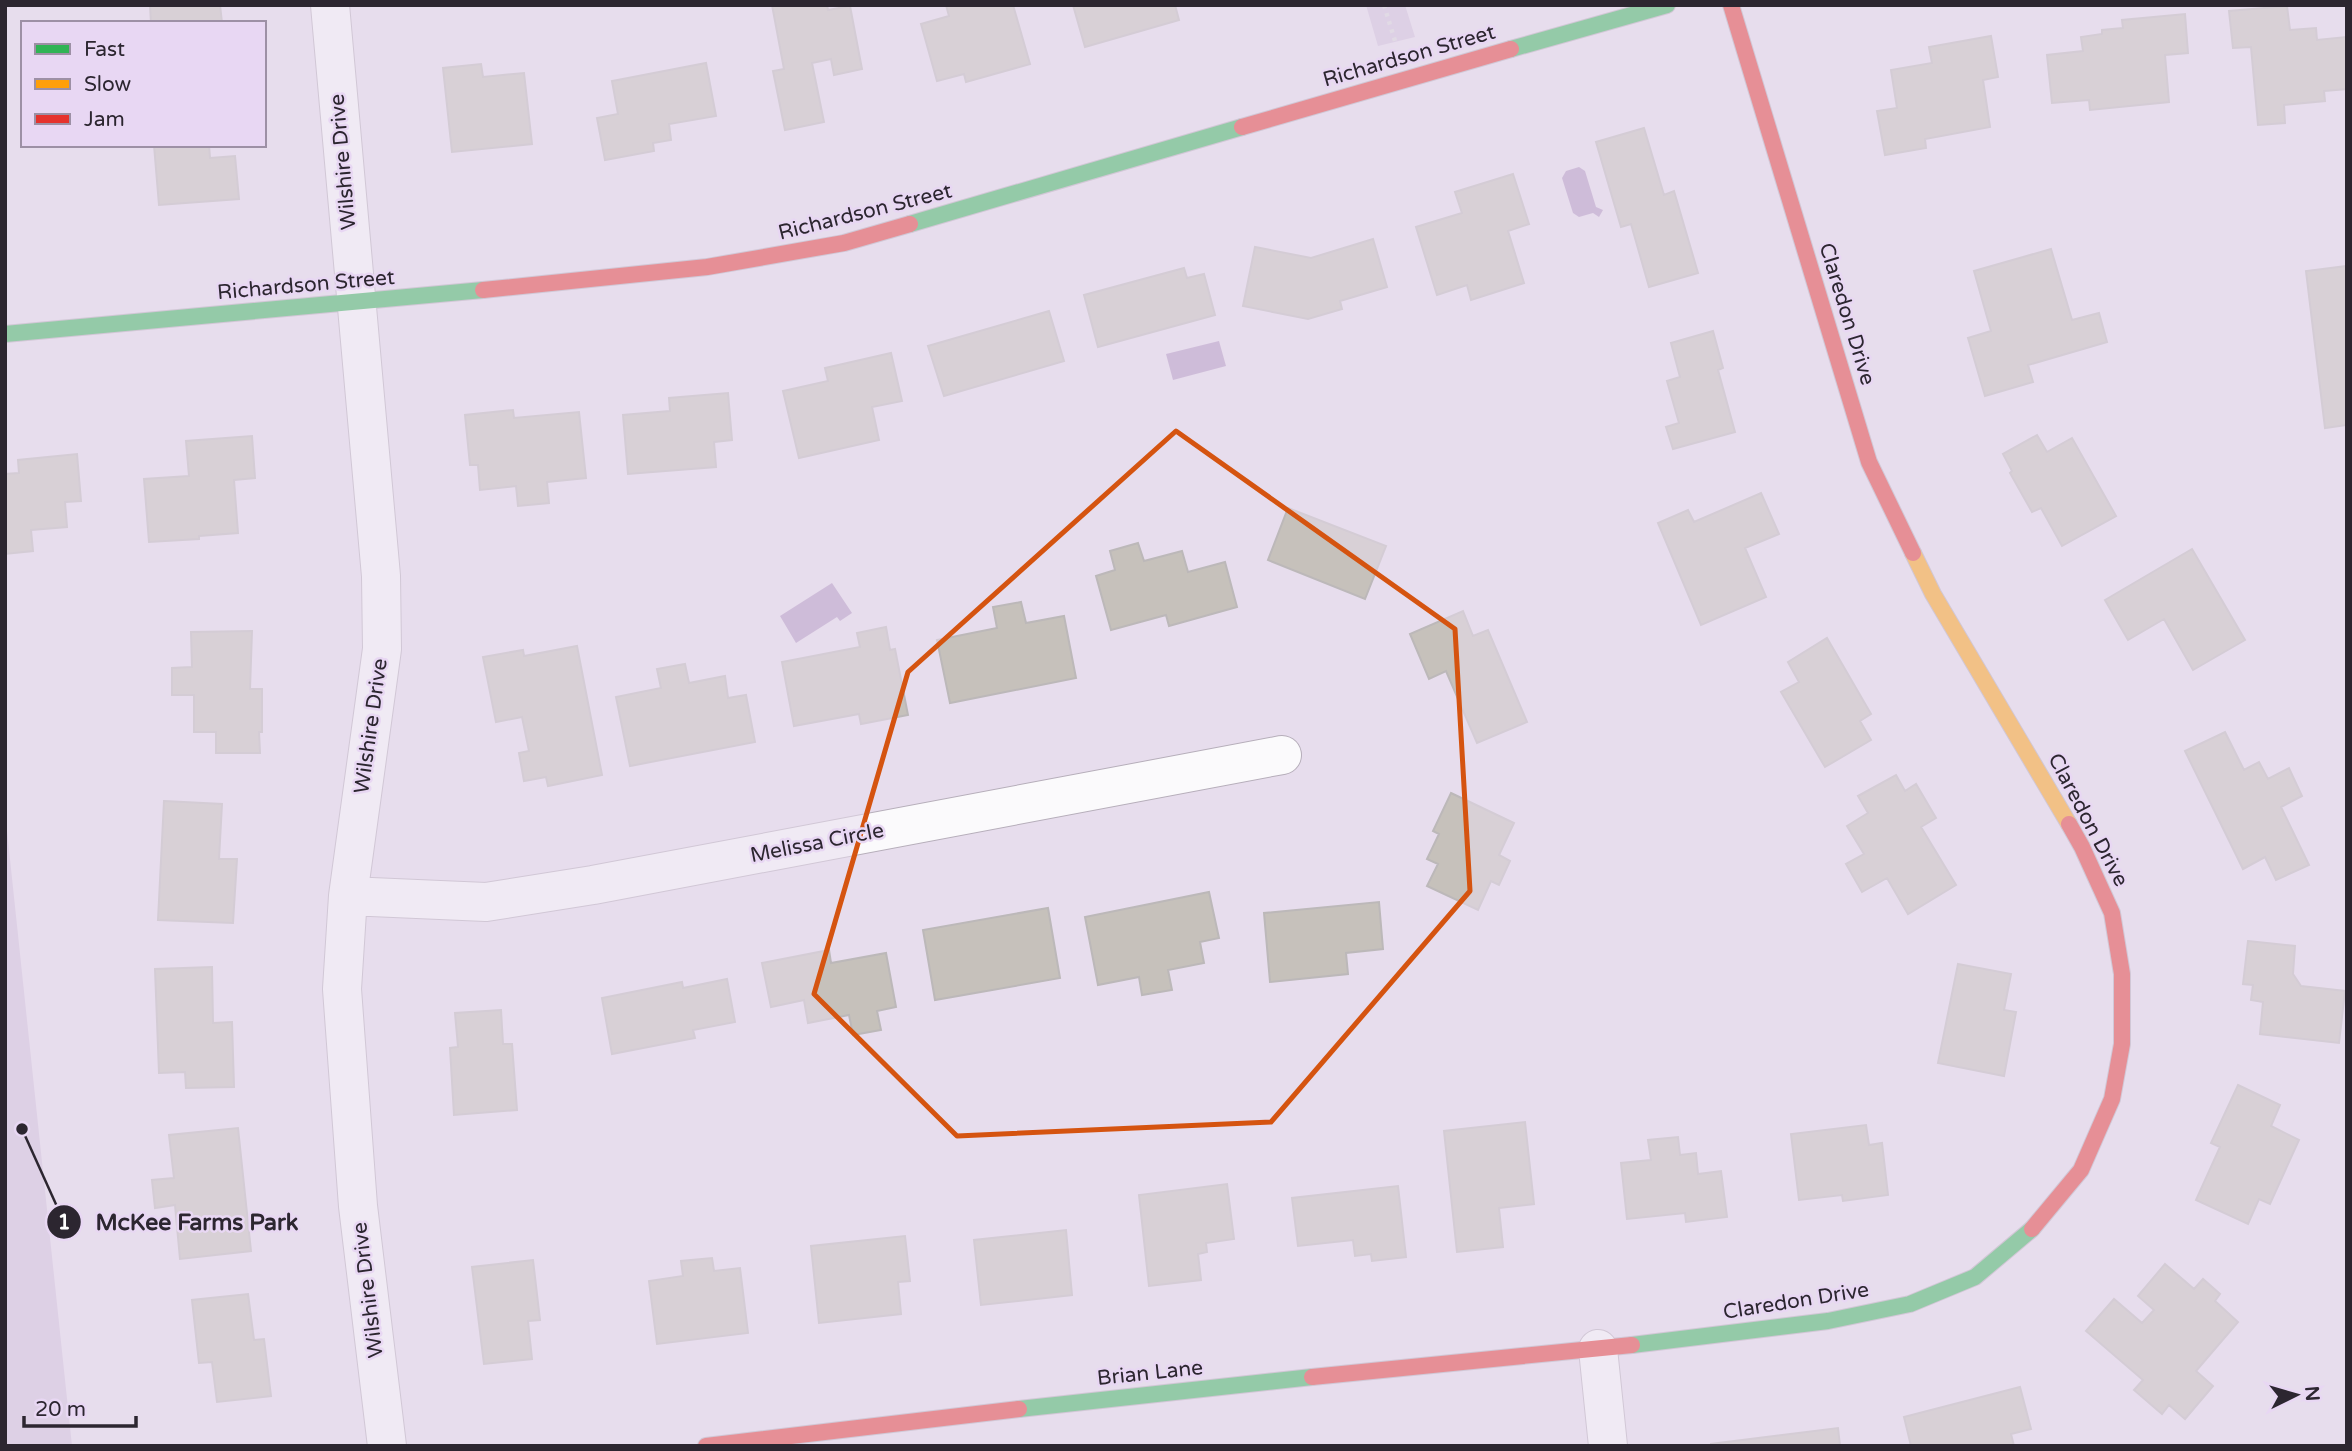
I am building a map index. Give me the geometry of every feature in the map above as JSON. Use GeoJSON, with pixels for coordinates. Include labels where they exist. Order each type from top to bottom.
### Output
{"type":"FeatureCollection","features":[{"type":"Feature","properties":{"kind":"street","name":"Wilshire Drive"},"geometry":{"type":"LineString","coordinates":[[330,5],[381,576],[382,649],[348,896],[343,1003],[358,1206],[387,1446]]}},
{"type":"Feature","properties":{"kind":"street","name":"Richardson Street"},"geometry":{"type":"LineString","coordinates":[[5,334],[355,303],[707,267],[844,243],[1406,78],[1667,5]]}},
{"type":"Feature","properties":{"kind":"street","name":"Claredon Drive"},"geometry":{"type":"LineString","coordinates":[[1598,1349],[1828,1321],[1910,1304],[1975,1277],[2032,1229],[2081,1170],[2112,1099],[2122,1044],[2122,974],[2112,913],[2082,847],[1933,594],[1870,462],[1731,5]]}},
{"type":"Feature","properties":{"kind":"street","name":"Melissa Circle"},"geometry":{"type":"LineString","coordinates":[[348,896],[486,902],[593,886],[1282,755]]}},
{"type":"Feature","properties":{"kind":"street","name":"Brian Lane"},"geometry":{"type":"LineString","coordinates":[[706,1446],[1137,1395],[1598,1349]]}},
{"type":"Feature","properties":{"kind":"street"},"geometry":{"type":"LineString","coordinates":[[1598,1349],[1608,1446]]}},
{"type":"Feature","properties":{"kind":"highlighted area"},"geometry":{"type":"Polygon","coordinates":[[[1176,431],[1455,629],[1470,891],[1271,1122],[957,1136],[814,994],[908,672],[1176,431]]]}},
{"type":"Feature","properties":{"kind":"shaded area"},"geometry":{"type":"Polygon","coordinates":[[[1366,5],[1405,5],[1415,37],[1378,46],[1366,5]]]}},
{"type":"Feature","properties":{"kind":"shaded area"},"geometry":{"type":"Polygon","coordinates":[[[1579,167],[1585,171],[1596,207],[1603,210],[1599,217],[1593,213],[1579,217],[1573,213],[1562,178],[1566,171],[1579,167]]]}},
{"type":"Feature","properties":{"kind":"shaded area"},"geometry":{"type":"Polygon","coordinates":[[[1219,341],[1226,366],[1173,380],[1166,354],[1219,341]]]}},
{"type":"Feature","properties":{"kind":"shaded area"},"geometry":{"type":"Polygon","coordinates":[[[832,583],[852,613],[840,621],[837,617],[796,643],[780,616],[832,583]]]}},
{"type":"Feature","properties":{"kind":"shaded area"},"geometry":{"type":"Polygon","coordinates":[[[5,812],[72,1446],[5,1446],[5,812]]]}},
{"type":"Feature","properties":{"kind":"building"},"geometry":{"type":"Polygon","coordinates":[[[150,5],[220,5],[222,21],[151,21],[150,5]]]}},
{"type":"Feature","properties":{"kind":"building"},"geometry":{"type":"Polygon","coordinates":[[[772,5],[827,5],[828,10],[850,6],[862,69],[834,75],[831,59],[812,63],[824,122],[785,130],[773,71],[784,69],[772,5]]]}},
{"type":"Feature","properties":{"kind":"building"},"geometry":{"type":"Polygon","coordinates":[[[946,5],[1013,5],[1030,64],[966,82],[964,74],[937,81],[921,24],[949,16],[946,5]]]}},
{"type":"Feature","properties":{"kind":"building"},"geometry":{"type":"Polygon","coordinates":[[[1073,5],[1175,5],[1179,20],[1085,47],[1073,5]]]}},
{"type":"Feature","properties":{"kind":"building"},"geometry":{"type":"Polygon","coordinates":[[[2287,6],[2290,30],[2316,28],[2317,40],[2346,37],[2347,89],[2324,91],[2325,101],[2284,105],[2285,123],[2258,125],[2251,47],[2233,48],[2229,11],[2287,6]]]}},
{"type":"Feature","properties":{"kind":"building"},"geometry":{"type":"Polygon","coordinates":[[[2185,14],[2188,53],[2165,55],[2169,102],[2090,110],[2089,100],[2052,103],[2047,55],[2083,51],[2081,37],[2102,34],[2102,30],[2123,28],[2122,20],[2185,14]]]}},
{"type":"Feature","properties":{"kind":"building"},"geometry":{"type":"Polygon","coordinates":[[[1991,36],[1998,77],[1983,80],[1990,127],[1925,139],[1926,148],[1885,155],[1877,111],[1897,108],[1891,70],[1932,63],[1929,47],[1991,36]]]}},
{"type":"Feature","properties":{"kind":"building"},"geometry":{"type":"Polygon","coordinates":[[[706,63],[716,116],[669,124],[671,140],[653,143],[654,151],[605,160],[597,118],[618,114],[612,81],[706,63]]]}},
{"type":"Feature","properties":{"kind":"building"},"geometry":{"type":"Polygon","coordinates":[[[481,64],[483,77],[524,73],[532,144],[452,152],[443,68],[481,64]]]}},
{"type":"Feature","properties":{"kind":"building"},"geometry":{"type":"Polygon","coordinates":[[[1644,128],[1664,195],[1674,191],[1698,273],[1649,287],[1631,224],[1621,227],[1596,142],[1644,128]]]}},
{"type":"Feature","properties":{"kind":"building"},"geometry":{"type":"Polygon","coordinates":[[[154,147],[209,147],[210,158],[235,156],[239,199],[159,205],[154,147]]]}},
{"type":"Feature","properties":{"kind":"building"},"geometry":{"type":"Polygon","coordinates":[[[1513,174],[1529,224],[1508,231],[1524,283],[1471,300],[1467,285],[1437,295],[1416,227],[1462,213],[1455,192],[1513,174]]]}},
{"type":"Feature","properties":{"kind":"building"},"geometry":{"type":"Polygon","coordinates":[[[1373,239],[1387,287],[1340,301],[1342,309],[1308,319],[1243,306],[1255,247],[1311,258],[1373,239]]]}},
{"type":"Feature","properties":{"kind":"building"},"geometry":{"type":"Polygon","coordinates":[[[2051,249],[2072,320],[2099,313],[2107,342],[2028,365],[2033,382],[1985,396],[1968,338],[1991,331],[1974,271],[2051,249]]]}},
{"type":"Feature","properties":{"kind":"building"},"geometry":{"type":"Polygon","coordinates":[[[2347,266],[2347,425],[2325,428],[2306,271],[2347,266]]]}},
{"type":"Feature","properties":{"kind":"building"},"geometry":{"type":"Polygon","coordinates":[[[1184,268],[1187,278],[1204,274],[1215,315],[1098,347],[1084,295],[1184,268]]]}},
{"type":"Feature","properties":{"kind":"building"},"geometry":{"type":"Polygon","coordinates":[[[1049,311],[1064,361],[944,396],[928,346],[1049,311]]]}},
{"type":"Feature","properties":{"kind":"building"},"geometry":{"type":"Polygon","coordinates":[[[1713,331],[1723,368],[1718,370],[1735,432],[1673,449],[1666,427],[1679,423],[1667,381],[1680,377],[1671,343],[1713,331]]]}},
{"type":"Feature","properties":{"kind":"building"},"geometry":{"type":"Polygon","coordinates":[[[891,353],[902,401],[872,407],[879,440],[799,458],[783,391],[828,381],[825,368],[891,353]]]}},
{"type":"Feature","properties":{"kind":"building"},"geometry":{"type":"Polygon","coordinates":[[[728,393],[732,440],[714,442],[716,467],[628,474],[623,415],[670,411],[669,398],[728,393]]]}},
{"type":"Feature","properties":{"kind":"building"},"geometry":{"type":"Polygon","coordinates":[[[513,410],[514,418],[579,412],[586,478],[547,482],[549,503],[518,506],[516,486],[480,490],[478,465],[470,465],[465,415],[513,410]]]}},
{"type":"Feature","properties":{"kind":"building"},"geometry":{"type":"Polygon","coordinates":[[[2037,435],[2047,452],[2072,438],[2116,516],[2062,546],[2041,508],[2032,512],[2010,473],[2012,471],[2003,454],[2037,435]]]}},
{"type":"Feature","properties":{"kind":"building"},"geometry":{"type":"Polygon","coordinates":[[[252,436],[255,478],[234,480],[238,533],[149,542],[144,479],[189,476],[186,441],[252,436]]]}},
{"type":"Feature","properties":{"kind":"building"},"geometry":{"type":"Polygon","coordinates":[[[77,454],[81,501],[65,502],[67,527],[31,530],[33,551],[5,554],[5,474],[19,473],[18,460],[77,454]]]}},
{"type":"Feature","properties":{"kind":"building"},"geometry":{"type":"Polygon","coordinates":[[[1761,493],[1779,534],[1745,548],[1766,597],[1701,625],[1658,523],[1688,510],[1694,522],[1761,493]]]}},
{"type":"Feature","properties":{"kind":"building"},"geometry":{"type":"Polygon","coordinates":[[[1288,508],[1386,546],[1365,599],[1268,560],[1288,508]]]}},
{"type":"Feature","properties":{"kind":"building"},"geometry":{"type":"Polygon","coordinates":[[[1138,543],[1144,561],[1182,551],[1188,572],[1225,562],[1237,607],[1169,626],[1166,615],[1111,630],[1096,576],[1115,570],[1110,551],[1138,543]]]}},
{"type":"Feature","properties":{"kind":"building"},"geometry":{"type":"Polygon","coordinates":[[[2192,549],[2245,640],[2193,670],[2164,619],[2128,640],[2105,600],[2192,549]]]}},
{"type":"Feature","properties":{"kind":"building"},"geometry":{"type":"Polygon","coordinates":[[[1021,602],[1026,623],[1064,616],[1076,678],[950,703],[937,640],[997,628],[993,607],[1021,602]]]}},
{"type":"Feature","properties":{"kind":"building"},"geometry":{"type":"Polygon","coordinates":[[[1463,611],[1473,636],[1488,630],[1527,722],[1477,743],[1446,671],[1429,679],[1410,634],[1463,611]]]}},
{"type":"Feature","properties":{"kind":"building"},"geometry":{"type":"Polygon","coordinates":[[[886,627],[890,650],[895,649],[908,715],[861,724],[859,714],[794,726],[782,662],[860,647],[857,633],[886,627]]]}},
{"type":"Feature","properties":{"kind":"building"},"geometry":{"type":"Polygon","coordinates":[[[252,631],[250,689],[262,689],[260,753],[216,753],[216,732],[194,732],[194,695],[172,695],[172,668],[192,667],[191,632],[252,631]]]}},
{"type":"Feature","properties":{"kind":"building"},"geometry":{"type":"Polygon","coordinates":[[[1827,638],[1871,714],[1860,721],[1871,740],[1825,767],[1781,692],[1799,682],[1788,662],[1827,638]]]}},
{"type":"Feature","properties":{"kind":"building"},"geometry":{"type":"Polygon","coordinates":[[[577,646],[602,775],[548,786],[546,777],[524,781],[519,753],[529,751],[522,717],[496,722],[483,657],[523,650],[524,656],[577,646]]]}},
{"type":"Feature","properties":{"kind":"building"},"geometry":{"type":"Polygon","coordinates":[[[685,664],[689,683],[725,676],[728,698],[746,695],[755,742],[630,766],[616,697],[661,688],[657,669],[685,664]]]}},
{"type":"Feature","properties":{"kind":"building"},"geometry":{"type":"Polygon","coordinates":[[[2225,732],[2244,770],[2259,762],[2268,779],[2289,768],[2302,796],[2281,807],[2309,865],[2276,880],[2265,857],[2243,869],[2185,751],[2225,732]]]}},
{"type":"Feature","properties":{"kind":"building"},"geometry":{"type":"Polygon","coordinates":[[[1896,775],[1905,791],[1916,784],[1936,818],[1921,827],[1956,885],[1908,914],[1887,878],[1862,892],[1846,864],[1864,854],[1847,826],[1868,813],[1858,796],[1896,775]]]}},
{"type":"Feature","properties":{"kind":"building"},"geometry":{"type":"Polygon","coordinates":[[[1451,793],[1514,823],[1499,855],[1510,861],[1499,885],[1491,881],[1478,910],[1427,886],[1438,864],[1427,859],[1439,834],[1433,831],[1451,793]]]}},
{"type":"Feature","properties":{"kind":"building"},"geometry":{"type":"Polygon","coordinates":[[[164,801],[222,804],[219,859],[237,859],[233,923],[158,920],[164,801]]]}},
{"type":"Feature","properties":{"kind":"building"},"geometry":{"type":"Polygon","coordinates":[[[1209,892],[1219,938],[1200,942],[1204,963],[1168,970],[1172,990],[1142,995],[1139,977],[1098,985],[1085,917],[1209,892]]]}},
{"type":"Feature","properties":{"kind":"building"},"geometry":{"type":"Polygon","coordinates":[[[1379,902],[1383,949],[1346,953],[1348,974],[1270,982],[1264,913],[1379,902]]]}},
{"type":"Feature","properties":{"kind":"building"},"geometry":{"type":"Polygon","coordinates":[[[1048,908],[1060,978],[935,1000],[923,930],[1048,908]]]}},
{"type":"Feature","properties":{"kind":"building"},"geometry":{"type":"Polygon","coordinates":[[[2248,941],[2295,946],[2293,974],[2301,986],[2345,991],[2339,1043],[2260,1034],[2263,1002],[2251,1000],[2253,985],[2243,984],[2248,941]]]}},
{"type":"Feature","properties":{"kind":"building"},"geometry":{"type":"Polygon","coordinates":[[[829,950],[831,963],[886,953],[896,1007],[877,1011],[881,1030],[853,1035],[849,1015],[808,1023],[804,1000],[771,1007],[762,963],[829,950]]]}},
{"type":"Feature","properties":{"kind":"building"},"geometry":{"type":"Polygon","coordinates":[[[1958,964],[2011,974],[2004,1010],[2016,1012],[2004,1076],[1938,1063],[1958,964]]]}},
{"type":"Feature","properties":{"kind":"building"},"geometry":{"type":"Polygon","coordinates":[[[212,967],[213,1023],[232,1022],[234,1087],[186,1088],[185,1072],[159,1073],[155,969],[212,967]]]}},
{"type":"Feature","properties":{"kind":"building"},"geometry":{"type":"Polygon","coordinates":[[[727,979],[735,1022],[693,1030],[695,1038],[612,1054],[602,998],[682,982],[683,988],[727,979]]]}},
{"type":"Feature","properties":{"kind":"building"},"geometry":{"type":"Polygon","coordinates":[[[501,1010],[503,1044],[512,1044],[517,1110],[454,1115],[450,1048],[458,1047],[455,1013],[501,1010]]]}},
{"type":"Feature","properties":{"kind":"building"},"geometry":{"type":"Polygon","coordinates":[[[2238,1085],[2280,1105],[2271,1126],[2299,1140],[2270,1204],[2259,1199],[2248,1224],[2196,1200],[2220,1147],[2211,1143],[2238,1085]]]}},
{"type":"Feature","properties":{"kind":"building"},"geometry":{"type":"Polygon","coordinates":[[[1525,1122],[1534,1204],[1499,1208],[1503,1247],[1457,1252],[1444,1131],[1525,1122]]]}},
{"type":"Feature","properties":{"kind":"building"},"geometry":{"type":"Polygon","coordinates":[[[1866,1125],[1869,1145],[1882,1143],[1888,1195],[1843,1201],[1842,1195],[1799,1200],[1791,1134],[1866,1125]]]}},
{"type":"Feature","properties":{"kind":"building"},"geometry":{"type":"Polygon","coordinates":[[[238,1128],[251,1251],[180,1259],[175,1205],[155,1208],[152,1180],[174,1178],[169,1135],[238,1128]]]}},
{"type":"Feature","properties":{"kind":"building"},"geometry":{"type":"Polygon","coordinates":[[[1678,1137],[1680,1155],[1696,1153],[1698,1174],[1721,1171],[1727,1217],[1686,1222],[1685,1213],[1627,1219],[1621,1163],[1651,1160],[1648,1140],[1678,1137]]]}},
{"type":"Feature","properties":{"kind":"building"},"geometry":{"type":"Polygon","coordinates":[[[1227,1184],[1234,1239],[1206,1243],[1207,1252],[1198,1254],[1201,1280],[1149,1286],[1139,1195],[1227,1184]]]}},
{"type":"Feature","properties":{"kind":"building"},"geometry":{"type":"Polygon","coordinates":[[[1398,1186],[1406,1257],[1372,1261],[1371,1254],[1355,1256],[1353,1240],[1298,1246],[1292,1198],[1398,1186]]]}},
{"type":"Feature","properties":{"kind":"building"},"geometry":{"type":"Polygon","coordinates":[[[1066,1230],[1072,1295],[981,1305],[974,1240],[1066,1230]]]}},
{"type":"Feature","properties":{"kind":"building"},"geometry":{"type":"Polygon","coordinates":[[[905,1236],[910,1281],[898,1282],[901,1314],[819,1323],[811,1246],[905,1236]]]}},
{"type":"Feature","properties":{"kind":"building"},"geometry":{"type":"Polygon","coordinates":[[[712,1258],[714,1271],[740,1268],[748,1333],[657,1344],[649,1281],[683,1276],[681,1261],[712,1258]]]}},
{"type":"Feature","properties":{"kind":"building"},"geometry":{"type":"Polygon","coordinates":[[[533,1260],[540,1320],[528,1321],[532,1359],[484,1364],[472,1267],[533,1260]]]}},
{"type":"Feature","properties":{"kind":"building"},"geometry":{"type":"Polygon","coordinates":[[[2165,1264],[2194,1289],[2203,1279],[2220,1294],[2215,1301],[2238,1322],[2196,1371],[2213,1386],[2185,1419],[2169,1405],[2162,1414],[2134,1390],[2143,1380],[2086,1331],[2114,1299],[2142,1323],[2154,1310],[2138,1296],[2165,1264]]]}},
{"type":"Feature","properties":{"kind":"building"},"geometry":{"type":"Polygon","coordinates":[[[248,1294],[254,1340],[264,1339],[271,1396],[217,1402],[212,1362],[199,1363],[192,1300],[248,1294]]]}},
{"type":"Feature","properties":{"kind":"building"},"geometry":{"type":"Polygon","coordinates":[[[2020,1387],[2031,1429],[2011,1434],[2014,1446],[1911,1446],[1904,1417],[2020,1387]]]}},
{"type":"Feature","properties":{"kind":"building"},"geometry":{"type":"Polygon","coordinates":[[[1838,1428],[1840,1446],[1711,1446],[1711,1444],[1838,1428]]]}},
{"type":"Feature","properties":{"kind":"traffic: fast"},"geometry":{"type":"LineString","coordinates":[[1511,49],[1667,5]]}},
{"type":"Feature","properties":{"kind":"traffic: fast"},"geometry":{"type":"LineString","coordinates":[[910,224],[1242,127]]}},
{"type":"Feature","properties":{"kind":"traffic: fast"},"geometry":{"type":"LineString","coordinates":[[5,334],[483,290]]}},
{"type":"Feature","properties":{"kind":"traffic: fast"},"geometry":{"type":"LineString","coordinates":[[1632,1345],[1828,1321],[1910,1304],[1975,1277],[2032,1229]]}},
{"type":"Feature","properties":{"kind":"traffic: fast"},"geometry":{"type":"LineString","coordinates":[[1019,1409],[1312,1377]]}},
{"type":"Feature","properties":{"kind":"traffic: slow"},"geometry":{"type":"LineString","coordinates":[[1913,553],[1933,594],[2069,824]]}},
{"type":"Feature","properties":{"kind":"traffic: jam"},"geometry":{"type":"LineString","coordinates":[[1731,5],[1869,462],[1913,553]]}},
{"type":"Feature","properties":{"kind":"traffic: jam"},"geometry":{"type":"LineString","coordinates":[[1242,127],[1511,49]]}},
{"type":"Feature","properties":{"kind":"traffic: jam"},"geometry":{"type":"LineString","coordinates":[[483,290],[707,267],[844,243],[910,224]]}},
{"type":"Feature","properties":{"kind":"traffic: jam"},"geometry":{"type":"LineString","coordinates":[[2032,1229],[2081,1170],[2112,1099],[2122,1044],[2122,974],[2112,913],[2069,824]]}},
{"type":"Feature","properties":{"kind":"traffic: jam"},"geometry":{"type":"LineString","coordinates":[[1312,1377],[1632,1345]]}},
{"type":"Feature","properties":{"kind":"traffic: jam"},"geometry":{"type":"LineString","coordinates":[[706,1446],[1019,1409]]}},
{"type":"Feature","properties":{"kind":"place","name":"McKee Farms Park"},"geometry":{"type":"Point","coordinates":[22,1129]}}]}
